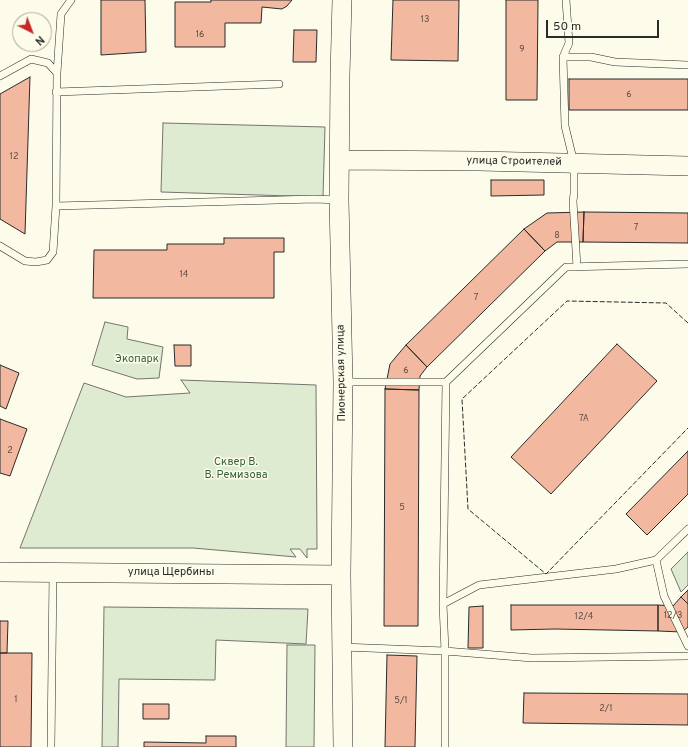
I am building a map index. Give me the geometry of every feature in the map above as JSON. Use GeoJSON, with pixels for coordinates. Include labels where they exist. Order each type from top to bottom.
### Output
{"type":"FeatureCollection","features":[{"type":"Feature","properties":{"kind":"street","name":"Пионерская улица"},"geometry":{"type":"LineString","coordinates":[[342,0],[339,200],[343,382],[341,575],[343,747]]}},
{"type":"Feature","properties":{"kind":"street","name":"улица Строителей"},"geometry":{"type":"LineString","coordinates":[[340,160],[688,166]]}},
{"type":"Feature","properties":{"kind":"street","name":"улица Щербины"},"geometry":{"type":"LineString","coordinates":[[0,572],[341,575]]}},
{"type":"Feature","properties":{"kind":"lane"},"geometry":{"type":"LineString","coordinates":[[0,246],[25,261],[36,262],[46,260],[53,252],[56,206],[56,92],[61,14],[71,0]]}},
{"type":"Feature","properties":{"kind":"lane"},"geometry":{"type":"LineString","coordinates":[[566,0],[569,43],[563,57],[565,126],[574,163],[573,201],[577,267]]}},
{"type":"Feature","properties":{"kind":"lane"},"geometry":{"type":"LineString","coordinates":[[563,57],[591,57],[615,62],[688,64]]}},
{"type":"Feature","properties":{"kind":"lane"},"geometry":{"type":"LineString","coordinates":[[0,76],[31,59],[48,64],[57,73]]}},
{"type":"Feature","properties":{"kind":"lane"},"geometry":{"type":"LineString","coordinates":[[56,92],[279,84]]}},
{"type":"Feature","properties":{"kind":"lane"},"geometry":{"type":"LineString","coordinates":[[56,206],[315,199],[339,200]]}},
{"type":"Feature","properties":{"kind":"lane"},"geometry":{"type":"LineString","coordinates":[[343,382],[446,382],[566,267],[688,264]]}},
{"type":"Feature","properties":{"kind":"lane"},"geometry":{"type":"LineString","coordinates":[[445,747],[445,651],[443,604],[446,382]]}},
{"type":"Feature","properties":{"kind":"lane"},"geometry":{"type":"LineString","coordinates":[[443,604],[479,585],[616,569],[656,560],[688,529]]}},
{"type":"Feature","properties":{"kind":"lane"},"geometry":{"type":"LineString","coordinates":[[656,560],[664,596],[688,646]]}},
{"type":"Feature","properties":{"kind":"lane"},"geometry":{"type":"LineString","coordinates":[[51,747],[53,572]]}},
{"type":"Feature","properties":{"kind":"lane"},"geometry":{"type":"LineString","coordinates":[[342,647],[445,651],[532,658],[688,656]]}},
{"type":"Feature","properties":{"kind":"green space"},"geometry":{"type":"Polygon","coordinates":[[[163,123],[325,127],[323,197],[161,192],[163,123]]]}},
{"type":"Feature","properties":{"kind":"green space","name":"Экопарк"},"geometry":{"type":"Polygon","coordinates":[[[105,322],[128,327],[127,339],[163,347],[159,378],[137,379],[92,365],[105,322]]]}},
{"type":"Feature","properties":{"kind":"green space","name":"Сквер В. В. Ремизова"},"geometry":{"type":"Polygon","coordinates":[[[181,380],[316,385],[317,549],[307,549],[307,558],[300,549],[290,549],[296,557],[193,548],[20,548],[84,383],[126,397],[190,393],[181,380]]]}},
{"type":"Feature","properties":{"kind":"green space"},"geometry":{"type":"Polygon","coordinates":[[[688,552],[688,585],[681,592],[671,569],[688,552]]]}},
{"type":"Feature","properties":{"kind":"green space"},"geometry":{"type":"Polygon","coordinates":[[[104,607],[308,609],[306,644],[216,640],[215,680],[119,679],[118,747],[102,747],[104,607]]]}},
{"type":"Feature","properties":{"kind":"green space"},"geometry":{"type":"Polygon","coordinates":[[[287,645],[315,645],[314,747],[286,747],[287,645]]]}},
{"type":"Feature","properties":{"kind":"building"},"geometry":{"type":"Polygon","coordinates":[[[101,0],[145,0],[146,52],[101,55],[101,0]]]}},
{"type":"Feature","properties":{"kind":"building"},"geometry":{"type":"Polygon","coordinates":[[[211,0],[292,0],[282,9],[262,7],[261,23],[225,23],[225,47],[175,47],[175,2],[211,2],[211,0]]]}},
{"type":"Feature","properties":{"kind":"building"},"geometry":{"type":"Polygon","coordinates":[[[393,0],[459,0],[458,61],[391,60],[393,0]]]}},
{"type":"Feature","properties":{"kind":"building"},"geometry":{"type":"Polygon","coordinates":[[[506,0],[538,0],[537,100],[506,100],[506,0]]]}},
{"type":"Feature","properties":{"kind":"building"},"geometry":{"type":"Polygon","coordinates":[[[294,30],[317,30],[316,62],[293,62],[294,30]]]}},
{"type":"Feature","properties":{"kind":"building"},"geometry":{"type":"Polygon","coordinates":[[[30,77],[25,234],[0,219],[0,94],[30,77]]]}},
{"type":"Feature","properties":{"kind":"building"},"geometry":{"type":"Polygon","coordinates":[[[569,79],[688,79],[688,110],[569,110],[569,79]]]}},
{"type":"Feature","properties":{"kind":"building"},"geometry":{"type":"Polygon","coordinates":[[[491,180],[544,180],[544,195],[491,196],[491,180]]]}},
{"type":"Feature","properties":{"kind":"building"},"geometry":{"type":"Polygon","coordinates":[[[584,212],[688,213],[688,243],[583,242],[584,212]]]}},
{"type":"Feature","properties":{"kind":"building"},"geometry":{"type":"Polygon","coordinates":[[[584,212],[583,242],[557,242],[545,251],[524,229],[547,213],[584,212]]]}},
{"type":"Feature","properties":{"kind":"building"},"geometry":{"type":"Polygon","coordinates":[[[524,229],[545,251],[427,367],[406,345],[524,229]]]}},
{"type":"Feature","properties":{"kind":"building"},"geometry":{"type":"Polygon","coordinates":[[[224,238],[284,238],[284,252],[274,252],[274,298],[93,298],[94,250],[167,250],[167,244],[224,244],[224,238]]]}},
{"type":"Feature","properties":{"kind":"building"},"geometry":{"type":"Polygon","coordinates":[[[617,344],[657,381],[551,494],[511,457],[617,344]]]}},
{"type":"Feature","properties":{"kind":"building"},"geometry":{"type":"Polygon","coordinates":[[[174,345],[191,345],[191,366],[175,366],[174,345]]]}},
{"type":"Feature","properties":{"kind":"building"},"geometry":{"type":"Polygon","coordinates":[[[406,345],[427,367],[420,376],[419,390],[385,389],[390,364],[406,345]]]}},
{"type":"Feature","properties":{"kind":"building"},"geometry":{"type":"Polygon","coordinates":[[[0,365],[19,373],[6,409],[0,406],[0,365]]]}},
{"type":"Feature","properties":{"kind":"building"},"geometry":{"type":"Polygon","coordinates":[[[385,389],[419,390],[418,626],[384,626],[385,389]]]}},
{"type":"Feature","properties":{"kind":"building"},"geometry":{"type":"Polygon","coordinates":[[[0,419],[27,429],[10,476],[0,473],[0,419]]]}},
{"type":"Feature","properties":{"kind":"building"},"geometry":{"type":"Polygon","coordinates":[[[688,451],[688,494],[647,535],[626,514],[688,451]]]}},
{"type":"Feature","properties":{"kind":"building"},"geometry":{"type":"Polygon","coordinates":[[[688,590],[688,604],[681,597],[688,590]]]}},
{"type":"Feature","properties":{"kind":"building"},"geometry":{"type":"Polygon","coordinates":[[[681,597],[688,604],[688,627],[682,632],[658,631],[658,605],[673,606],[681,597]]]}},
{"type":"Feature","properties":{"kind":"building"},"geometry":{"type":"Polygon","coordinates":[[[511,605],[658,605],[658,631],[555,629],[511,630],[511,605]]]}},
{"type":"Feature","properties":{"kind":"building"},"geometry":{"type":"Polygon","coordinates":[[[483,606],[483,648],[468,648],[469,607],[483,606]]]}},
{"type":"Feature","properties":{"kind":"building"},"geometry":{"type":"Polygon","coordinates":[[[0,621],[8,621],[7,653],[0,653],[0,621]]]}},
{"type":"Feature","properties":{"kind":"building"},"geometry":{"type":"Polygon","coordinates":[[[0,653],[32,653],[31,747],[0,747],[0,653]]]}},
{"type":"Feature","properties":{"kind":"building"},"geometry":{"type":"Polygon","coordinates":[[[387,655],[417,656],[415,747],[385,747],[387,655]]]}},
{"type":"Feature","properties":{"kind":"building"},"geometry":{"type":"Polygon","coordinates":[[[524,693],[688,694],[688,725],[523,723],[524,693]]]}},
{"type":"Feature","properties":{"kind":"building"},"geometry":{"type":"Polygon","coordinates":[[[143,704],[169,704],[169,719],[143,719],[143,704]]]}},
{"type":"Feature","properties":{"kind":"building"},"geometry":{"type":"Polygon","coordinates":[[[206,736],[236,736],[236,747],[144,747],[144,742],[206,743],[206,736]]]}},
{"type":"Feature","properties":{"kind":"fence"},"geometry":{"type":"LineString","coordinates":[[688,323],[666,303],[567,301],[462,399],[468,509],[546,574],[688,428]]}}]}
